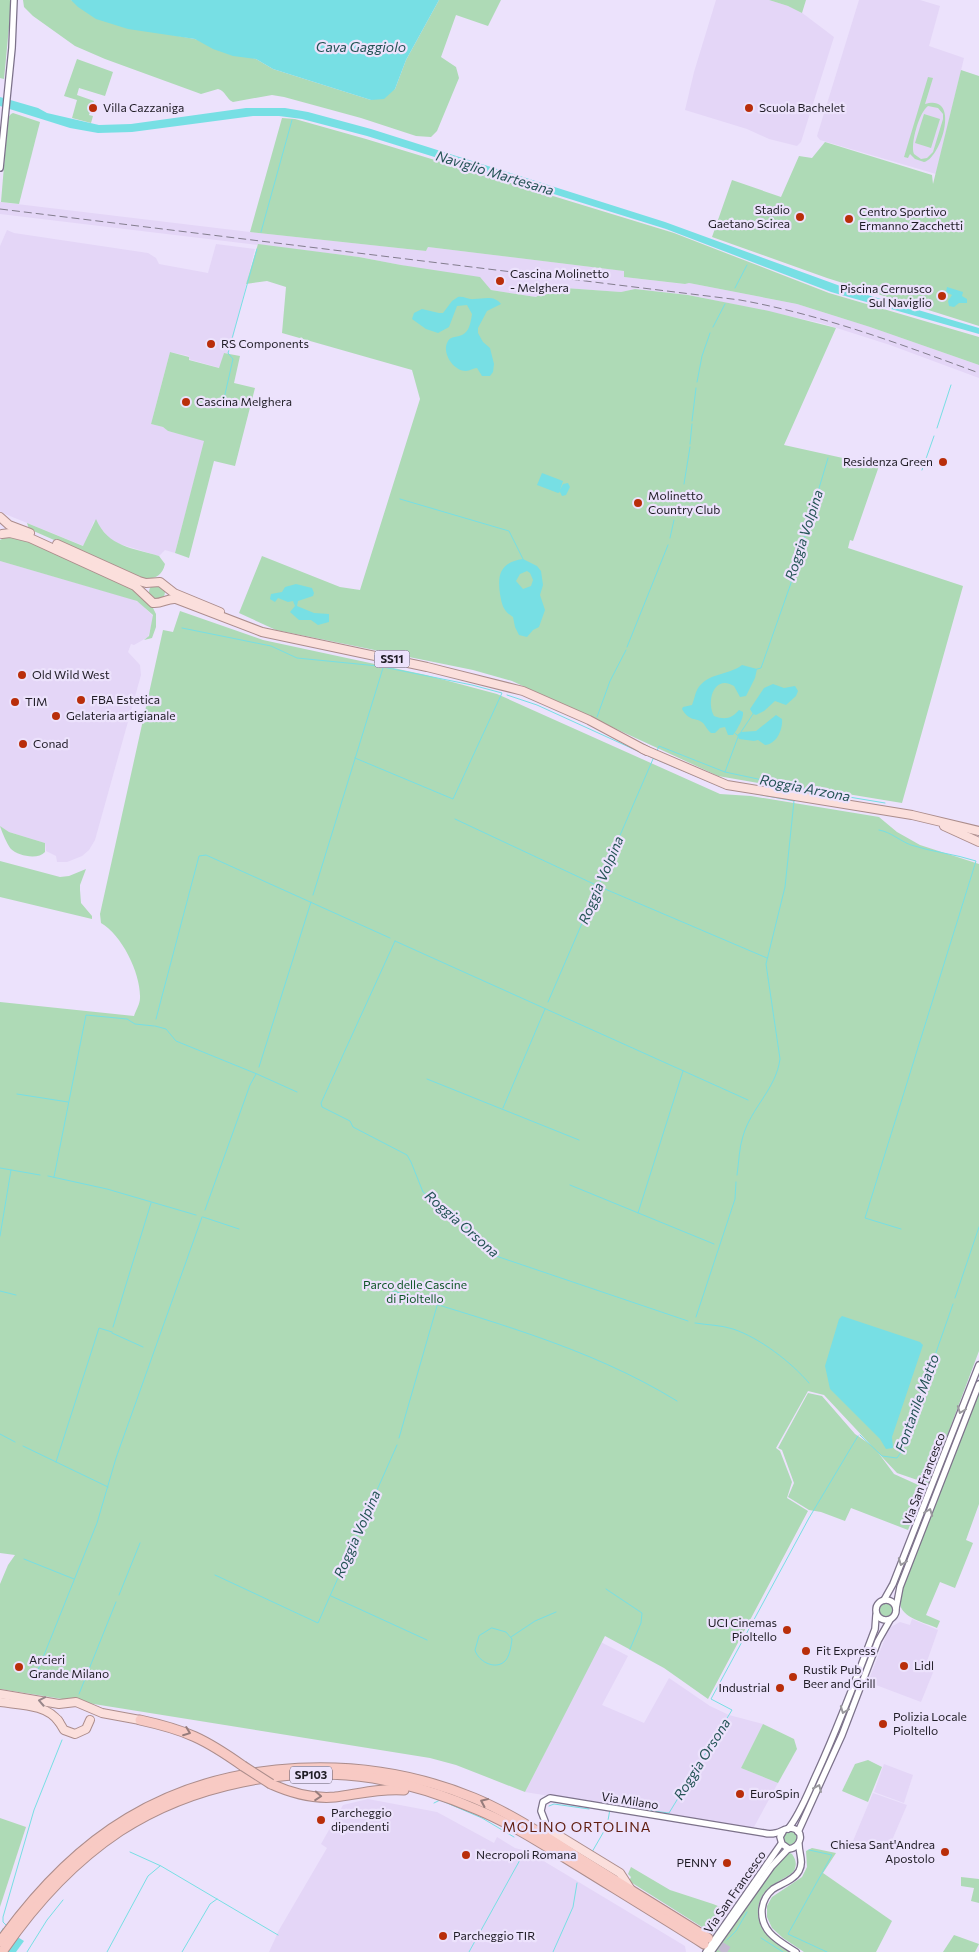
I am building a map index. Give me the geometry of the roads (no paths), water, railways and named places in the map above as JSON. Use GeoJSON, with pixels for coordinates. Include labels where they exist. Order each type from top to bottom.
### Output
{"type":"FeatureCollection","features":[{"type":"Feature","properties":{"kind":"highway","name":"SP103"},"geometry":{"type":"LineString","coordinates":[[140,1720],[170,1727],[199,1737],[214,1745],[271,1784],[296,1793],[319,1797],[389,1789],[407,1790],[458,1805],[506,1827],[608,1884]]}},
{"type":"Feature","properties":{"kind":"highway","name":"SP103"},"geometry":{"type":"LineString","coordinates":[[0,1942],[46,1884],[82,1852],[127,1818],[166,1799],[201,1786],[254,1774],[298,1769],[343,1769],[388,1774],[425,1782],[461,1793],[489,1805],[522,1822],[631,1890],[706,1945]]}},
{"type":"Feature","properties":{"kind":"highway","name":"SP103"},"geometry":{"type":"LineString","coordinates":[[2,1952],[51,1889],[87,1857],[121,1831],[152,1813],[197,1794],[240,1784],[277,1778],[328,1775],[365,1777],[401,1784],[437,1794],[472,1807],[512,1826],[706,1945]]}},
{"type":"Feature","properties":{"kind":"main road","name":"SS11"},"geometry":{"type":"LineString","coordinates":[[1,535],[5,530],[2,519]]}},
{"type":"Feature","properties":{"kind":"main road","name":"SS11"},"geometry":{"type":"LineString","coordinates":[[2,519],[139,581],[160,582],[174,593],[275,635]]}},
{"type":"Feature","properties":{"kind":"main road","name":"SS11"},"geometry":{"type":"LineString","coordinates":[[1,535],[10,533],[30,538],[135,586],[155,603],[165,600],[178,600],[241,625],[275,635],[427,666],[512,688],[543,699],[589,720],[647,751],[726,785],[929,819],[979,831]]}},
{"type":"Feature","properties":{"kind":"main road"},"geometry":{"type":"LineString","coordinates":[[147,597],[147,588],[153,582]]}},
{"type":"Feature","properties":{"kind":"main road"},"geometry":{"type":"LineString","coordinates":[[165,587],[167,593],[165,600]]}},
{"type":"Feature","properties":{"kind":"main road","name":"SS11"},"geometry":{"type":"LineString","coordinates":[[929,819],[979,842]]}},
{"type":"Feature","properties":{"kind":"main road"},"geometry":{"type":"LineString","coordinates":[[0,1694],[59,1704],[76,1702],[86,1707],[117,1716],[140,1720]]}},
{"type":"Feature","properties":{"kind":"main road"},"geometry":{"type":"LineString","coordinates":[[2,1703],[46,1710],[53,1715],[64,1730],[73,1734],[84,1730],[90,1721],[117,1716]]}},
{"type":"Feature","properties":{"kind":"main road"},"geometry":{"type":"LineString","coordinates":[[548,1829],[620,1873],[631,1890]]}},
{"type":"Feature","properties":{"kind":"street"},"geometry":{"type":"LineString","coordinates":[[0,168],[9,83],[14,0]]}},
{"type":"Feature","properties":{"kind":"street","name":"Via San Francesco"},"geometry":{"type":"LineString","coordinates":[[884,1600],[893,1584],[979,1365]]}},
{"type":"Feature","properties":{"kind":"street","name":"Via San Francesco"},"geometry":{"type":"LineString","coordinates":[[896,1608],[898,1590],[979,1384]]}},
{"type":"Feature","properties":{"kind":"street"},"geometry":{"type":"LineString","coordinates":[[798,1832],[842,1734],[878,1641],[890,1620],[895,1616],[896,1608],[892,1602],[884,1600],[876,1605],[874,1632],[835,1733],[794,1821],[781,1835],[781,1842],[799,1856],[801,1866]]}},
{"type":"Feature","properties":{"kind":"street"},"geometry":{"type":"LineString","coordinates":[[876,1615],[883,1620],[890,1620]]}},
{"type":"Feature","properties":{"kind":"street","name":"Via Milano"},"geometry":{"type":"LineString","coordinates":[[548,1829],[541,1811],[542,1804],[550,1798],[764,1833],[777,1833],[786,1830]]}},
{"type":"Feature","properties":{"kind":"street"},"geometry":{"type":"LineString","coordinates":[[786,1830],[793,1829],[798,1832],[800,1838],[798,1845],[802,1860],[801,1866],[795,1876],[768,1894],[762,1909],[762,1922],[774,1938],[796,1952]]}},
{"type":"Feature","properties":{"kind":"street","name":"Via Milano"},"geometry":{"type":"LineString","coordinates":[[764,1833],[781,1842]]}},
{"type":"Feature","properties":{"kind":"street","name":"Via San Francesco"},"geometry":{"type":"LineString","coordinates":[[706,1945],[781,1842]]}},
{"type":"Feature","properties":{"kind":"street"},"geometry":{"type":"LineString","coordinates":[[790,1849],[798,1845]]}},
{"type":"Feature","properties":{"kind":"street","name":"Via San Francesco"},"geometry":{"type":"LineString","coordinates":[[712,1952],[772,1866],[790,1849]]}},
{"type":"Feature","properties":{"kind":"water","name":"Cava Gaggiolo"},"geometry":{"type":"Polygon","coordinates":[[[71,0],[439,0],[406,60],[395,89],[384,99],[371,100],[273,69],[256,59],[233,56],[213,49],[195,39],[128,29],[96,19],[71,0]]]}},
{"type":"Feature","properties":{"kind":"water","name":"Naviglio Martesana"},"geometry":{"type":"Polygon","coordinates":[[[0,97],[38,108],[47,113],[99,125],[131,124],[246,108],[285,108],[308,112],[371,129],[665,222],[854,291],[979,328],[979,334],[831,292],[666,229],[367,136],[302,119],[279,116],[253,116],[132,132],[98,133],[70,128],[0,106],[0,97]]]}},
{"type":"Feature","properties":{"kind":"water"},"geometry":{"type":"Polygon","coordinates":[[[947,287],[963,292],[962,296],[967,299],[967,303],[959,303],[954,307],[949,306],[948,301],[952,295],[946,292],[947,287]]]}},
{"type":"Feature","properties":{"kind":"water"},"geometry":{"type":"Polygon","coordinates":[[[458,297],[472,299],[492,298],[501,304],[487,311],[478,328],[478,333],[483,342],[490,348],[494,364],[493,372],[490,376],[482,376],[477,368],[467,371],[461,370],[449,360],[447,355],[446,345],[449,339],[463,335],[469,327],[472,314],[467,305],[457,306],[449,327],[438,333],[426,329],[412,319],[414,313],[422,309],[443,313],[452,301],[458,297]]]}},
{"type":"Feature","properties":{"kind":"water"},"geometry":{"type":"Polygon","coordinates":[[[542,473],[563,481],[560,490],[563,484],[568,483],[570,487],[566,495],[562,496],[560,492],[558,493],[537,485],[542,473]]]}},
{"type":"Feature","properties":{"kind":"water"},"geometry":{"type":"Polygon","coordinates":[[[523,559],[537,566],[541,571],[543,585],[540,595],[545,610],[539,627],[533,630],[527,637],[519,635],[513,617],[507,612],[501,601],[500,575],[505,566],[523,559]],[[527,571],[520,574],[516,581],[523,589],[531,586],[533,580],[527,571]]]}},
{"type":"Feature","properties":{"kind":"water"},"geometry":{"type":"Polygon","coordinates":[[[296,584],[312,588],[314,593],[313,596],[298,601],[297,606],[314,613],[329,614],[329,622],[318,625],[311,620],[299,620],[290,612],[295,606],[293,601],[288,602],[278,598],[275,602],[270,599],[271,594],[282,592],[285,587],[296,584]]]}},
{"type":"Feature","properties":{"kind":"water"},"geometry":{"type":"Polygon","coordinates":[[[742,665],[757,669],[755,678],[746,696],[740,697],[734,686],[727,683],[721,684],[714,691],[711,703],[714,716],[721,718],[728,718],[739,710],[743,712],[741,721],[733,735],[728,735],[725,727],[720,728],[715,733],[711,733],[703,723],[687,716],[682,709],[692,705],[701,684],[712,677],[742,665]]]}},
{"type":"Feature","properties":{"kind":"water"},"geometry":{"type":"Polygon","coordinates":[[[773,684],[784,688],[795,686],[798,691],[796,696],[786,705],[775,701],[764,711],[756,715],[753,714],[750,709],[764,688],[773,684]]]}},
{"type":"Feature","properties":{"kind":"water"},"geometry":{"type":"Polygon","coordinates":[[[776,715],[782,719],[782,723],[780,731],[773,742],[765,745],[758,740],[739,739],[737,735],[741,732],[756,731],[776,715]]]}},
{"type":"Feature","properties":{"kind":"water"},"geometry":{"type":"Polygon","coordinates":[[[842,1316],[920,1342],[923,1345],[892,1437],[893,1448],[886,1449],[880,1439],[830,1389],[825,1366],[839,1319],[842,1316]]]}},
{"type":"Feature","properties":{"kind":"water"},"geometry":{"type":"Polygon","coordinates":[[[3,1928],[24,1941],[16,1952],[5,1952],[0,1948],[0,1933],[3,1928]]]}},
{"type":"Feature","properties":{"kind":"waterway"},"geometry":{"type":"LineString","coordinates":[[261,232],[292,120]]}},
{"type":"Feature","properties":{"kind":"waterway"},"geometry":{"type":"LineString","coordinates":[[223,403],[233,359],[228,353],[257,249]]}},
{"type":"Feature","properties":{"kind":"waterway"},"geometry":{"type":"LineString","coordinates":[[735,288],[747,265]]}},
{"type":"Feature","properties":{"kind":"waterway"},"geometry":{"type":"LineString","coordinates":[[713,327],[725,304]]}},
{"type":"Feature","properties":{"kind":"waterway"},"geometry":{"type":"LineString","coordinates":[[697,382],[702,356],[710,333]]}},
{"type":"Feature","properties":{"kind":"waterway","name":"Roggia Volpina"},"geometry":{"type":"LineString","coordinates":[[937,428],[951,385]]}},
{"type":"Feature","properties":{"kind":"waterway"},"geometry":{"type":"LineString","coordinates":[[692,421],[696,388]]}},
{"type":"Feature","properties":{"kind":"waterway"},"geometry":{"type":"LineString","coordinates":[[690,444],[692,424]]}},
{"type":"Feature","properties":{"kind":"waterway","name":"Roggia Volpina"},"geometry":{"type":"LineString","coordinates":[[922,470],[934,436]]}},
{"type":"Feature","properties":{"kind":"waterway"},"geometry":{"type":"LineString","coordinates":[[684,484],[690,447]]}},
{"type":"Feature","properties":{"kind":"waterway","name":"Roggia Volpina"},"geometry":{"type":"LineString","coordinates":[[757,669],[761,668],[790,586],[828,458]]}},
{"type":"Feature","properties":{"kind":"waterway"},"geometry":{"type":"LineString","coordinates":[[400,499],[509,531],[523,559]]}},
{"type":"Feature","properties":{"kind":"waterway"},"geometry":{"type":"LineString","coordinates":[[670,538],[674,520]]}},
{"type":"Feature","properties":{"kind":"waterway"},"geometry":{"type":"LineString","coordinates":[[627,647],[668,545]]}},
{"type":"Feature","properties":{"kind":"waterway"},"geometry":{"type":"LineString","coordinates":[[182,628],[271,646],[297,658],[378,666],[502,693],[453,799],[355,758]]}},
{"type":"Feature","properties":{"kind":"waterway"},"geometry":{"type":"LineString","coordinates":[[597,717],[610,681],[626,650]]}},
{"type":"Feature","properties":{"kind":"waterway"},"geometry":{"type":"LineString","coordinates":[[313,895],[383,668]]}},
{"type":"Feature","properties":{"kind":"waterway"},"geometry":{"type":"LineString","coordinates":[[507,695],[537,705],[724,788]]}},
{"type":"Feature","properties":{"kind":"waterway"},"geometry":{"type":"LineString","coordinates":[[741,732],[753,714]]}},
{"type":"Feature","properties":{"kind":"waterway","name":"Roggia Volpina"},"geometry":{"type":"LineString","coordinates":[[657,751],[659,746],[725,772],[738,737]]}},
{"type":"Feature","properties":{"kind":"waterway","name":"Roggia Volpina"},"geometry":{"type":"LineString","coordinates":[[548,1002],[653,759]]}},
{"type":"Feature","properties":{"kind":"waterway","name":"Roggia Arzona"},"geometry":{"type":"LineString","coordinates":[[725,772],[819,792],[885,803]]}},
{"type":"Feature","properties":{"kind":"waterway"},"geometry":{"type":"LineString","coordinates":[[737,1175],[743,1136],[752,1116],[774,1080],[780,1059],[766,964],[785,887],[794,801],[741,791]]}},
{"type":"Feature","properties":{"kind":"waterway"},"geometry":{"type":"LineString","coordinates":[[455,819],[598,886],[767,958]]}},
{"type":"Feature","properties":{"kind":"waterway"},"geometry":{"type":"LineString","coordinates":[[879,830],[911,845],[976,861],[865,1218],[901,1229]]}},
{"type":"Feature","properties":{"kind":"waterway"},"geometry":{"type":"LineString","coordinates":[[156,1019],[199,856],[206,855],[390,938]]}},
{"type":"Feature","properties":{"kind":"waterway"},"geometry":{"type":"LineString","coordinates":[[259,1067],[311,902]]}},
{"type":"Feature","properties":{"kind":"waterway","name":"Roggia Orsona"},"geometry":{"type":"LineString","coordinates":[[395,941],[321,1103],[322,1107],[350,1121],[353,1127],[407,1155],[423,1192],[465,1226],[496,1256],[688,1321]]}},
{"type":"Feature","properties":{"kind":"waterway"},"geometry":{"type":"LineString","coordinates":[[395,941],[748,1100]]}},
{"type":"Feature","properties":{"kind":"waterway"},"geometry":{"type":"LineString","coordinates":[[503,1108],[545,1009]]}},
{"type":"Feature","properties":{"kind":"waterway"},"geometry":{"type":"LineString","coordinates":[[54,1177],[86,1015],[127,1019],[135,1024],[154,1026]]}},
{"type":"Feature","properties":{"kind":"waterway"},"geometry":{"type":"LineString","coordinates":[[155,1026],[166,1029],[176,1041],[297,1092]]}},
{"type":"Feature","properties":{"kind":"waterway"},"geometry":{"type":"LineString","coordinates":[[638,1213],[683,1071]]}},
{"type":"Feature","properties":{"kind":"waterway"},"geometry":{"type":"LineString","coordinates":[[205,1210],[250,1085],[256,1074]]}},
{"type":"Feature","properties":{"kind":"waterway"},"geometry":{"type":"LineString","coordinates":[[427,1079],[579,1140]]}},
{"type":"Feature","properties":{"kind":"waterway"},"geometry":{"type":"LineString","coordinates":[[17,1094],[68,1102]]}},
{"type":"Feature","properties":{"kind":"waterway"},"geometry":{"type":"LineString","coordinates":[[0,1168],[40,1175]]}},
{"type":"Feature","properties":{"kind":"waterway"},"geometry":{"type":"LineString","coordinates":[[0,1236],[11,1170]]}},
{"type":"Feature","properties":{"kind":"waterway"},"geometry":{"type":"LineString","coordinates":[[48,1176],[107,1189],[196,1215]]}},
{"type":"Feature","properties":{"kind":"waterway"},"geometry":{"type":"LineString","coordinates":[[696,1317],[735,1199],[736,1182]]}},
{"type":"Feature","properties":{"kind":"waterway"},"geometry":{"type":"LineString","coordinates":[[570,1185],[714,1244]]}},
{"type":"Feature","properties":{"kind":"waterway"},"geometry":{"type":"LineString","coordinates":[[113,1327],[151,1203]]}},
{"type":"Feature","properties":{"kind":"waterway"},"geometry":{"type":"LineString","coordinates":[[34,1680],[97,1523],[116,1458],[202,1217]]}},
{"type":"Feature","properties":{"kind":"waterway"},"geometry":{"type":"LineString","coordinates":[[203,1217],[239,1229]]}},
{"type":"Feature","properties":{"kind":"waterway","name":"Fontanile Matto"},"geometry":{"type":"LineString","coordinates":[[955,1298],[979,1227]]}},
{"type":"Feature","properties":{"kind":"waterway"},"geometry":{"type":"LineString","coordinates":[[384,1288],[497,1323],[572,1350],[608,1365],[677,1401]]}},
{"type":"Feature","properties":{"kind":"waterway"},"geometry":{"type":"LineString","coordinates":[[0,1291],[16,1295]]}},
{"type":"Feature","properties":{"kind":"waterway","name":"Fontanile Matto"},"geometry":{"type":"LineString","coordinates":[[860,1435],[882,1456],[897,1458],[901,1452],[953,1304]]}},
{"type":"Feature","properties":{"kind":"waterway","name":"Roggia Volpina"},"geometry":{"type":"LineString","coordinates":[[399,1438],[437,1306]]}},
{"type":"Feature","properties":{"kind":"waterway","name":"Roggia Orsona"},"geometry":{"type":"LineString","coordinates":[[695,1323],[728,1328],[754,1338],[784,1359],[809,1383]]}},
{"type":"Feature","properties":{"kind":"waterway"},"geometry":{"type":"LineString","coordinates":[[56,1462],[99,1328],[112,1332]]}},
{"type":"Feature","properties":{"kind":"waterway"},"geometry":{"type":"LineString","coordinates":[[112,1333],[143,1347]]}},
{"type":"Feature","properties":{"kind":"waterway"},"geometry":{"type":"LineString","coordinates":[[0,1434],[15,1442]]}},
{"type":"Feature","properties":{"kind":"waterway","name":"Roggia Orsona"},"geometry":{"type":"LineString","coordinates":[[612,1806],[669,1813],[732,1710],[711,1699],[809,1518],[858,1436]]}},
{"type":"Feature","properties":{"kind":"waterway","name":"Roggia Volpina"},"geometry":{"type":"LineString","coordinates":[[215,1575],[318,1623],[397,1445]]}},
{"type":"Feature","properties":{"kind":"waterway"},"geometry":{"type":"LineString","coordinates":[[23,1446],[108,1487]]}},
{"type":"Feature","properties":{"kind":"waterway"},"geometry":{"type":"LineString","coordinates":[[119,1595],[140,1543]]}},
{"type":"Feature","properties":{"kind":"waterway"},"geometry":{"type":"LineString","coordinates":[[24,1559],[74,1579]]}},
{"type":"Feature","properties":{"kind":"waterway"},"geometry":{"type":"LineString","coordinates":[[606,1589],[642,1613],[641,1623],[630,1649]]}},
{"type":"Feature","properties":{"kind":"waterway"},"geometry":{"type":"LineString","coordinates":[[331,1596],[427,1640]]}},
{"type":"Feature","properties":{"kind":"waterway"},"geometry":{"type":"LineString","coordinates":[[79,1694],[116,1602]]}},
{"type":"Feature","properties":{"kind":"waterway"},"geometry":{"type":"LineString","coordinates":[[511,1637],[535,1621],[556,1612]]}},
{"type":"Feature","properties":{"kind":"waterway"},"geometry":{"type":"LineString","coordinates":[[492,1628],[506,1632],[512,1639],[508,1657],[504,1662],[496,1665],[483,1661],[475,1650],[479,1636],[492,1628]]}},
{"type":"Feature","properties":{"kind":"waterway"},"geometry":{"type":"LineString","coordinates":[[6,1925],[3,1922],[3,1917],[34,1810],[62,1740]]}},
{"type":"Feature","properties":{"kind":"waterway"},"geometry":{"type":"LineString","coordinates":[[434,1803],[440,1800],[482,1818],[514,1837]]}},
{"type":"Feature","properties":{"kind":"waterway"},"geometry":{"type":"LineString","coordinates":[[549,1806],[554,1804],[589,1809]]}},
{"type":"Feature","properties":{"kind":"waterway","name":"Roggia Orsona"},"geometry":{"type":"LineString","coordinates":[[592,1852],[607,1826],[610,1809]]}},
{"type":"Feature","properties":{"kind":"waterway"},"geometry":{"type":"LineString","coordinates":[[469,1952],[526,1849]]}},
{"type":"Feature","properties":{"kind":"waterway"},"geometry":{"type":"LineString","coordinates":[[809,1850],[832,1855],[788,1934],[827,1952]]}},
{"type":"Feature","properties":{"kind":"waterway","name":"Roggia Volpina"},"geometry":{"type":"LineString","coordinates":[[130,1852],[161,1866],[278,1935]]}},
{"type":"Feature","properties":{"kind":"waterway"},"geometry":{"type":"LineString","coordinates":[[107,1952],[148,1876],[160,1866]]}},
{"type":"Feature","properties":{"kind":"waterway","name":"Roggia Orsona"},"geometry":{"type":"LineString","coordinates":[[553,1952],[573,1907],[577,1883]]}},
{"type":"Feature","properties":{"kind":"waterway"},"geometry":{"type":"LineString","coordinates":[[182,1952],[210,1904],[217,1899]]}},
{"type":"Feature","properties":{"kind":"waterway"},"geometry":{"type":"LineString","coordinates":[[27,1952],[47,1920],[63,1900]]}},
{"type":"Feature","properties":{"kind":"waterway"},"geometry":{"type":"LineString","coordinates":[[727,1940],[736,1931],[747,1912]]}},
{"type":"Feature","properties":{"kind":"waterway"},"geometry":{"type":"LineString","coordinates":[[761,1938],[783,1952]]}},
{"type":"Feature","properties":{"kind":"tunnel"},"geometry":{"type":"LineString","coordinates":[[709,1939],[730,1952]]}},
{"type":"Feature","properties":{"kind":"railway"},"geometry":{"type":"LineString","coordinates":[[0,209],[740,300],[831,322],[891,341],[979,373]]}},
{"type":"Feature","properties":{"kind":"place","name":"Villa Cazzaniga"},"geometry":{"type":"Point","coordinates":[93,108]}},
{"type":"Feature","properties":{"kind":"place","name":"Scuola Bachelet"},"geometry":{"type":"Point","coordinates":[749,108]}},
{"type":"Feature","properties":{"kind":"place","name":"Stadio Gaetano Scirea"},"geometry":{"type":"Point","coordinates":[800,217]}},
{"type":"Feature","properties":{"kind":"place","name":"Centro Sportivo Ermanno Zacchetti"},"geometry":{"type":"Point","coordinates":[849,219]}},
{"type":"Feature","properties":{"kind":"place","name":"Cascina Molinetto - Melghera"},"geometry":{"type":"Point","coordinates":[500,281]}},
{"type":"Feature","properties":{"kind":"place","name":"Piscina Cernusco Sul Naviglio"},"geometry":{"type":"Point","coordinates":[942,296]}},
{"type":"Feature","properties":{"kind":"place","name":"RS Components"},"geometry":{"type":"Point","coordinates":[211,344]}},
{"type":"Feature","properties":{"kind":"place","name":"Cascina Melghera"},"geometry":{"type":"Point","coordinates":[186,402]}},
{"type":"Feature","properties":{"kind":"place","name":"Residenza Green"},"geometry":{"type":"Point","coordinates":[943,462]}},
{"type":"Feature","properties":{"kind":"place","name":"Molinetto Country Club"},"geometry":{"type":"Point","coordinates":[638,503]}},
{"type":"Feature","properties":{"kind":"place","name":"Old Wild West"},"geometry":{"type":"Point","coordinates":[22,675]}},
{"type":"Feature","properties":{"kind":"place","name":"FBA Estetica"},"geometry":{"type":"Point","coordinates":[81,700]}},
{"type":"Feature","properties":{"kind":"place","name":"TIM"},"geometry":{"type":"Point","coordinates":[15,702]}},
{"type":"Feature","properties":{"kind":"place","name":"Gelateria artigianale"},"geometry":{"type":"Point","coordinates":[56,716]}},
{"type":"Feature","properties":{"kind":"place","name":"Conad"},"geometry":{"type":"Point","coordinates":[23,744]}},
{"type":"Feature","properties":{"kind":"place","name":"UCI Cinemas Pioltello"},"geometry":{"type":"Point","coordinates":[787,1630]}},
{"type":"Feature","properties":{"kind":"place","name":"Fit Express"},"geometry":{"type":"Point","coordinates":[806,1651]}},
{"type":"Feature","properties":{"kind":"place","name":"Lidl"},"geometry":{"type":"Point","coordinates":[904,1666]}},
{"type":"Feature","properties":{"kind":"place","name":"Arcieri Grande Milano"},"geometry":{"type":"Point","coordinates":[19,1667]}},
{"type":"Feature","properties":{"kind":"place","name":"Rustik Pub Beer and Grill"},"geometry":{"type":"Point","coordinates":[793,1677]}},
{"type":"Feature","properties":{"kind":"place","name":"Industrial"},"geometry":{"type":"Point","coordinates":[780,1688]}},
{"type":"Feature","properties":{"kind":"place","name":"Polizia Locale Pioltello"},"geometry":{"type":"Point","coordinates":[883,1724]}},
{"type":"Feature","properties":{"kind":"place","name":"EuroSpin"},"geometry":{"type":"Point","coordinates":[740,1794]}},
{"type":"Feature","properties":{"kind":"place","name":"Parcheggio dipendenti"},"geometry":{"type":"Point","coordinates":[321,1820]}},
{"type":"Feature","properties":{"kind":"place","name":"Chiesa Sant'Andrea Apostolo"},"geometry":{"type":"Point","coordinates":[945,1852]}},
{"type":"Feature","properties":{"kind":"place","name":"Necropoli Romana"},"geometry":{"type":"Point","coordinates":[466,1855]}},
{"type":"Feature","properties":{"kind":"place","name":"PENNY"},"geometry":{"type":"Point","coordinates":[727,1863]}},
{"type":"Feature","properties":{"kind":"place","name":"Parcheggio TIR"},"geometry":{"type":"Point","coordinates":[443,1936]}},
{"type":"Feature","properties":{"kind":"district","name":"MOLINO ORTOLINA"},"geometry":{"type":"Point","coordinates":[577,1827]}},
{"type":"Feature","properties":{"kind":"park label","name":"Parco delle Cascine di Pioltello"},"geometry":{"type":"Point","coordinates":[415,1292]}}]}
